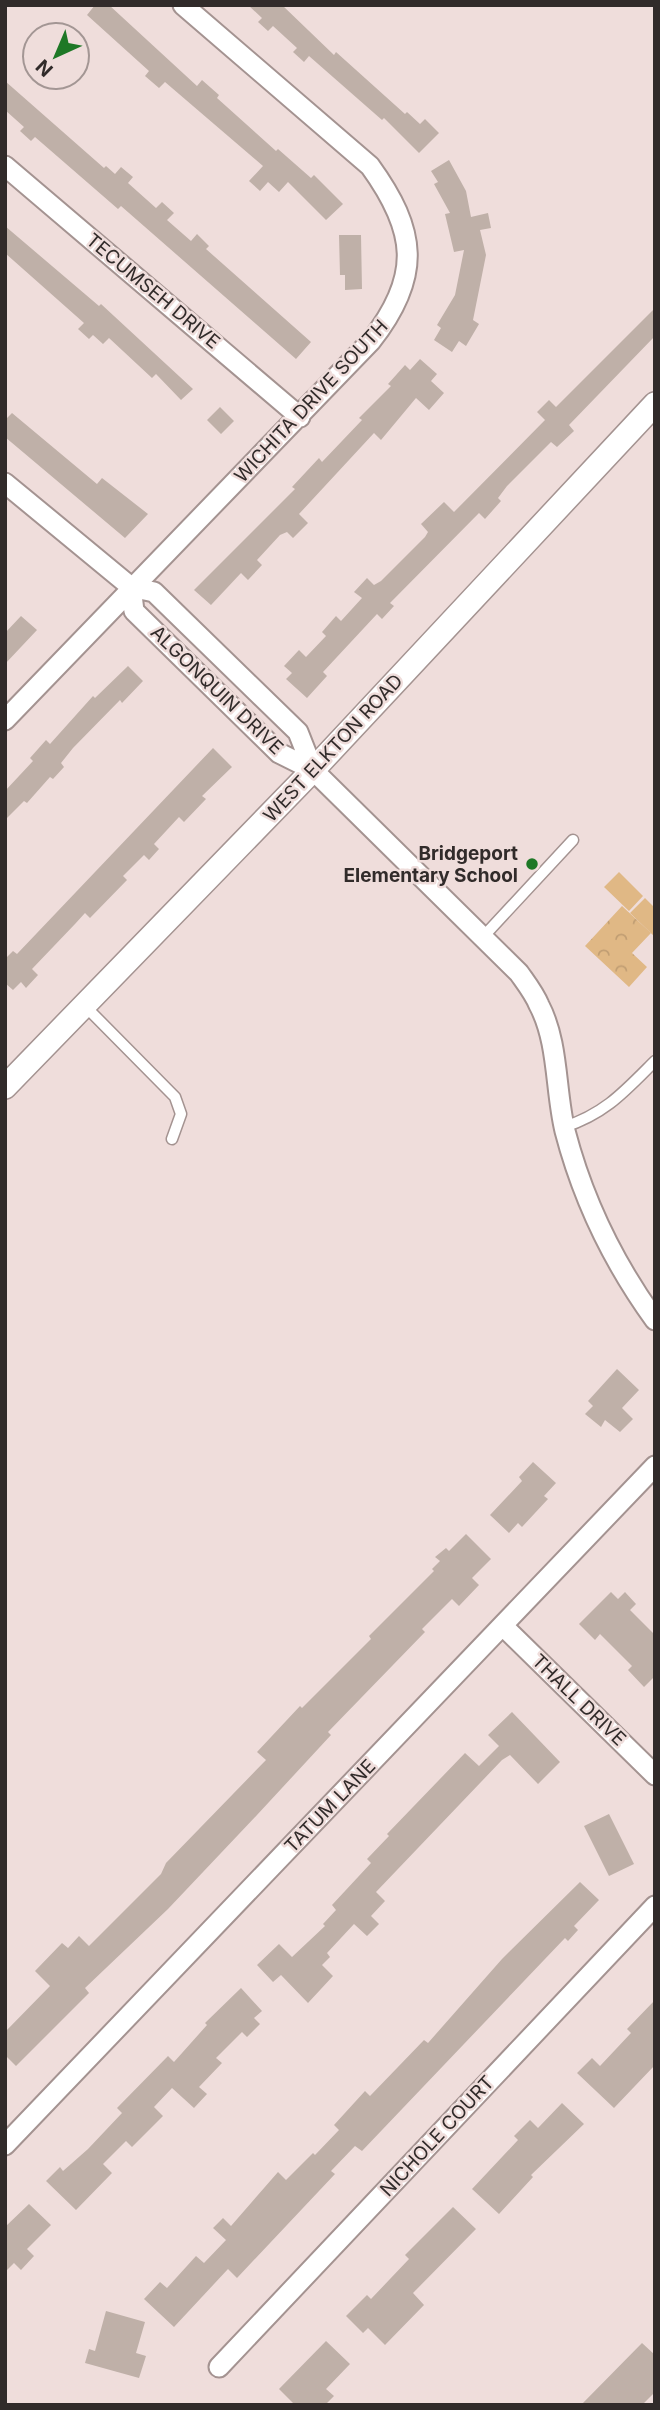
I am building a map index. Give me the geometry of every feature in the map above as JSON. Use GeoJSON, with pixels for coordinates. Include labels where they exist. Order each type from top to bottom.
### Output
{"type":"FeatureCollection","features":[{"type":"Feature","properties":{"kind":"street","name":"WICHITA DRIVE SOUTH"},"geometry":{"type":"LineString","coordinates":[[5,720],[131,587],[300,417],[393,313],[405,284],[408,253],[402,221],[387,190],[370,166],[183,5]]}},
{"type":"Feature","properties":{"kind":"street","name":"TECUMSEH DRIVE"},"geometry":{"type":"LineString","coordinates":[[5,166],[300,417]]}},
{"type":"Feature","properties":{"kind":"street","name":"WEST ELKTON ROAD"},"geometry":{"type":"LineString","coordinates":[[5,1087],[313,770],[655,404]]}},
{"type":"Feature","properties":{"kind":"street","name":"ALGONQUIN DRIVE"},"geometry":{"type":"LineString","coordinates":[[5,483],[131,587],[154,592],[298,732],[313,770]]}},
{"type":"Feature","properties":{"kind":"street","name":"ALGONQUIN DRIVE"},"geometry":{"type":"LineString","coordinates":[[131,587],[134,611],[279,753],[313,770]]}},
{"type":"Feature","properties":{"kind":"street"},"geometry":{"type":"LineString","coordinates":[[313,770],[519,973],[540,1006],[551,1043],[564,1127],[579,1183],[598,1228],[623,1273],[655,1320]]}},
{"type":"Feature","properties":{"kind":"street","name":"TATUM LANE"},"geometry":{"type":"LineString","coordinates":[[5,2145],[655,1466]]}},
{"type":"Feature","properties":{"kind":"street","name":"THALL DRIVE"},"geometry":{"type":"LineString","coordinates":[[503,1626],[655,1775]]}},
{"type":"Feature","properties":{"kind":"street","name":"NICHOLE COURT"},"geometry":{"type":"LineString","coordinates":[[219,2367],[655,1906]]}},
{"type":"Feature","properties":{"kind":"lane"},"geometry":{"type":"LineString","coordinates":[[483,937],[572,840]]}},
{"type":"Feature","properties":{"kind":"lane"},"geometry":{"type":"LineString","coordinates":[[85,1006],[175,1097],[181,1114],[172,1139]]}},
{"type":"Feature","properties":{"kind":"lane"},"geometry":{"type":"LineString","coordinates":[[564,1127],[591,1119],[618,1099],[655,1061]]}},
{"type":"Feature","properties":{"kind":"green space"},"geometry":{"type":"Polygon","coordinates":[[[619,872],[643,896],[629,911],[604,887],[619,872]]]}},
{"type":"Feature","properties":{"kind":"green space"},"geometry":{"type":"Polygon","coordinates":[[[645,898],[655,908],[655,937],[630,913],[645,898]]]}},
{"type":"Feature","properties":{"kind":"green space"},"geometry":{"type":"Polygon","coordinates":[[[622,906],[651,933],[632,953],[647,967],[629,987],[585,946],[622,906]]]}},
{"type":"Feature","properties":{"kind":"building"},"geometry":{"type":"Polygon","coordinates":[[[95,5],[109,5],[197,86],[202,80],[219,95],[217,98],[276,151],[278,149],[311,178],[314,175],[343,204],[326,220],[288,182],[279,192],[268,182],[260,191],[249,181],[263,166],[165,82],[159,88],[145,76],[149,71],[87,15],[95,5]]]}},
{"type":"Feature","properties":{"kind":"building"},"geometry":{"type":"Polygon","coordinates":[[[248,5],[282,5],[334,55],[336,52],[405,114],[407,112],[420,124],[425,119],[439,133],[419,153],[384,118],[382,120],[309,56],[304,62],[293,52],[297,48],[273,26],[268,31],[258,22],[262,18],[248,5]]]}},
{"type":"Feature","properties":{"kind":"building"},"geometry":{"type":"Polygon","coordinates":[[[5,81],[104,168],[106,166],[115,174],[121,167],[133,177],[128,183],[156,208],[162,202],[174,213],[167,220],[191,241],[197,234],[209,246],[206,249],[311,342],[296,359],[121,206],[118,209],[35,137],[31,141],[20,131],[24,127],[5,110],[5,81]]]}},
{"type":"Feature","properties":{"kind":"building"},"geometry":{"type":"Polygon","coordinates":[[[449,160],[466,191],[471,217],[488,213],[491,228],[480,230],[486,255],[473,320],[479,324],[466,346],[459,341],[452,352],[434,340],[441,328],[437,325],[455,295],[464,250],[454,252],[445,214],[450,213],[434,184],[438,182],[431,171],[449,160]]]}},
{"type":"Feature","properties":{"kind":"building"},"geometry":{"type":"Polygon","coordinates":[[[5,226],[99,306],[101,304],[193,389],[181,400],[156,374],[152,378],[109,338],[103,344],[93,335],[89,339],[78,329],[84,323],[5,253],[5,226]]]}},
{"type":"Feature","properties":{"kind":"building"},"geometry":{"type":"Polygon","coordinates":[[[339,235],[361,235],[362,289],[345,290],[345,275],[340,275],[339,235]]]}},
{"type":"Feature","properties":{"kind":"building"},"geometry":{"type":"Polygon","coordinates":[[[655,308],[655,336],[569,425],[574,431],[557,447],[551,442],[507,486],[498,498],[501,501],[485,519],[479,513],[390,603],[394,606],[382,619],[377,614],[323,672],[327,676],[307,698],[286,679],[292,673],[284,666],[299,650],[306,657],[326,636],[322,632],[336,616],[341,621],[362,598],[354,592],[367,578],[374,585],[381,581],[425,537],[428,532],[421,524],[444,502],[454,512],[545,420],[537,412],[549,400],[556,407],[655,308]]]}},
{"type":"Feature","properties":{"kind":"building"},"geometry":{"type":"Polygon","coordinates":[[[420,359],[437,374],[431,381],[444,393],[429,410],[416,398],[381,440],[374,433],[299,514],[308,523],[293,538],[287,532],[280,535],[257,560],[262,565],[248,580],[241,573],[211,605],[194,590],[295,489],[292,487],[319,458],[322,462],[362,420],[359,418],[391,386],[388,384],[405,365],[410,370],[420,359]]]}},
{"type":"Feature","properties":{"kind":"building"},"geometry":{"type":"Polygon","coordinates":[[[220,407],[234,421],[221,434],[207,420],[220,407]]]}},
{"type":"Feature","properties":{"kind":"building"},"geometry":{"type":"Polygon","coordinates":[[[12,413],[97,484],[102,478],[148,514],[125,538],[5,437],[5,420],[12,413]]]}},
{"type":"Feature","properties":{"kind":"building"},"geometry":{"type":"Polygon","coordinates":[[[21,616],[37,630],[5,664],[5,633],[21,616]]]}},
{"type":"Feature","properties":{"kind":"building"},"geometry":{"type":"Polygon","coordinates":[[[128,666],[143,681],[122,703],[120,700],[73,748],[61,763],[64,767],[53,779],[50,777],[27,803],[24,801],[5,820],[5,791],[33,761],[30,758],[46,740],[50,744],[93,696],[95,698],[128,666]]]}},
{"type":"Feature","properties":{"kind":"building"},"geometry":{"type":"Polygon","coordinates":[[[213,748],[232,767],[202,796],[206,799],[184,822],[179,817],[154,844],[159,849],[149,860],[144,855],[123,876],[127,880],[90,918],[85,913],[32,969],[38,975],[26,988],[21,982],[13,990],[5,983],[5,959],[13,951],[17,954],[213,748]]]}},
{"type":"Feature","properties":{"kind":"building"},"geometry":{"type":"Polygon","coordinates":[[[617,1369],[639,1390],[622,1408],[633,1419],[620,1432],[605,1420],[601,1427],[585,1414],[593,1406],[588,1401],[617,1369]]]}},
{"type":"Feature","properties":{"kind":"building"},"geometry":{"type":"Polygon","coordinates":[[[533,1462],[556,1483],[544,1496],[548,1499],[522,1527],[518,1523],[509,1533],[490,1515],[522,1481],[519,1477],[533,1462]]]}},
{"type":"Feature","properties":{"kind":"building"},"geometry":{"type":"Polygon","coordinates":[[[466,1534],[491,1559],[472,1578],[479,1585],[459,1606],[452,1599],[422,1629],[425,1632],[328,1732],[331,1735],[257,1815],[168,1909],[85,1988],[89,1993],[16,2066],[5,2055],[5,2032],[50,1986],[35,1971],[62,1943],[68,1948],[79,1936],[89,1946],[161,1874],[166,1863],[266,1760],[257,1752],[300,1706],[302,1708],[371,1639],[369,1636],[434,1571],[432,1569],[440,1561],[435,1557],[446,1548],[449,1551],[466,1534]]]}},
{"type":"Feature","properties":{"kind":"building"},"geometry":{"type":"Polygon","coordinates":[[[611,1592],[618,1599],[625,1592],[636,1604],[630,1610],[655,1635],[655,1676],[644,1687],[628,1670],[632,1666],[600,1634],[595,1640],[579,1624],[611,1592]]]}},
{"type":"Feature","properties":{"kind":"building"},"geometry":{"type":"Polygon","coordinates":[[[512,1712],[560,1762],[538,1784],[510,1755],[502,1760],[376,1892],[385,1901],[371,1916],[379,1924],[367,1936],[354,1924],[327,1953],[330,1957],[322,1965],[333,1976],[308,2003],[281,1975],[273,1982],[257,1965],[279,1944],[292,1957],[325,1926],[323,1924],[336,1910],[332,1905],[371,1863],[367,1859],[389,1836],[387,1834],[465,1753],[479,1766],[499,1746],[488,1735],[512,1712]]]}},
{"type":"Feature","properties":{"kind":"building"},"geometry":{"type":"Polygon","coordinates":[[[609,1814],[634,1864],[609,1876],[584,1826],[609,1814]]]}},
{"type":"Feature","properties":{"kind":"building"},"geometry":{"type":"Polygon","coordinates":[[[580,1882],[599,1900],[574,1926],[578,1930],[568,1941],[565,1938],[362,2151],[355,2146],[331,2171],[335,2174],[237,2278],[228,2269],[174,2327],[144,2299],[160,2282],[167,2288],[196,2256],[204,2263],[226,2240],[213,2228],[223,2218],[231,2226],[278,2172],[286,2180],[313,2153],[315,2155],[339,2130],[334,2125],[365,2091],[370,2096],[424,2040],[428,2043],[502,1959],[580,1882]]]}},
{"type":"Feature","properties":{"kind":"building"},"geometry":{"type":"Polygon","coordinates":[[[241,1988],[262,2011],[254,2018],[260,2024],[247,2037],[242,2032],[216,2058],[222,2063],[199,2087],[207,2094],[194,2108],[172,2088],[154,2107],[163,2116],[132,2147],[126,2141],[103,2164],[112,2173],[76,2210],[46,2181],[60,2167],[63,2171],[88,2149],[122,2113],[117,2108],[168,2056],[174,2062],[207,2025],[205,2023],[241,1988]]]}},
{"type":"Feature","properties":{"kind":"building"},"geometry":{"type":"Polygon","coordinates":[[[655,2000],[655,2065],[614,2108],[577,2073],[592,2058],[600,2066],[631,2033],[627,2029],[655,2000]]]}},
{"type":"Feature","properties":{"kind":"building"},"geometry":{"type":"Polygon","coordinates":[[[562,2103],[584,2124],[531,2175],[533,2177],[499,2214],[472,2189],[518,2140],[514,2136],[530,2120],[538,2128],[562,2103]]]}},
{"type":"Feature","properties":{"kind":"building"},"geometry":{"type":"Polygon","coordinates":[[[29,2204],[51,2225],[27,2249],[34,2256],[21,2270],[14,2263],[5,2272],[5,2227],[29,2204]]]}},
{"type":"Feature","properties":{"kind":"building"},"geometry":{"type":"Polygon","coordinates":[[[453,2207],[476,2229],[413,2293],[424,2305],[385,2345],[368,2328],[363,2333],[346,2316],[367,2295],[371,2299],[409,2259],[405,2255],[453,2207]]]}},
{"type":"Feature","properties":{"kind":"building"},"geometry":{"type":"Polygon","coordinates":[[[106,2311],[145,2322],[136,2353],[146,2356],[139,2378],[85,2363],[89,2349],[95,2351],[106,2311]]]}},
{"type":"Feature","properties":{"kind":"building"},"geometry":{"type":"Polygon","coordinates":[[[326,2341],[350,2364],[326,2389],[334,2396],[325,2405],[295,2405],[279,2389],[326,2341]]]}},
{"type":"Feature","properties":{"kind":"building"},"geometry":{"type":"Polygon","coordinates":[[[642,2343],[655,2355],[655,2392],[642,2405],[581,2405],[642,2343]]]}},
{"type":"Feature","properties":{"kind":"place","name":"Bridgeport Elementary School"},"geometry":{"type":"Point","coordinates":[532,864]}}]}
